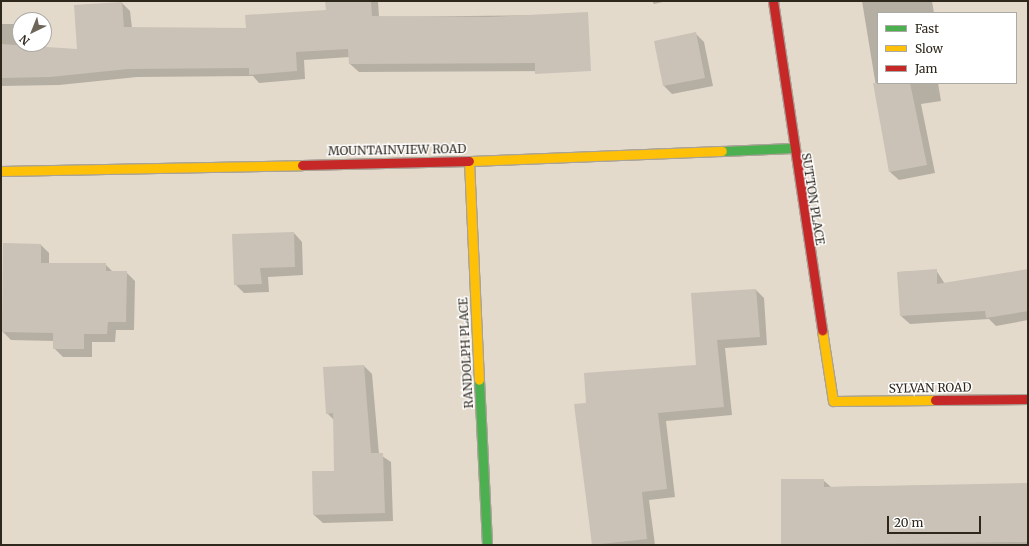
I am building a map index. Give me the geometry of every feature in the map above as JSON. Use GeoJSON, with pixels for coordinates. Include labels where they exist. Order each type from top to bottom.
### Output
{"type":"FeatureCollection","features":[{"type":"Feature","properties":{"kind":"street","name":"SUTTON PLACE"},"geometry":{"type":"LineString","coordinates":[[773,1],[793,148],[833,401]]}},
{"type":"Feature","properties":{"kind":"street","name":"MOUNTAINVIEW ROAD"},"geometry":{"type":"LineString","coordinates":[[1,171],[469,161],[793,148]]}},
{"type":"Feature","properties":{"kind":"street","name":"RANDOLPH PLACE"},"geometry":{"type":"LineString","coordinates":[[469,161],[487,545]]}},
{"type":"Feature","properties":{"kind":"street","name":"SYLVAN ROAD"},"geometry":{"type":"LineString","coordinates":[[833,401],[1028,399]]}},
{"type":"Feature","properties":{"kind":"building"},"geometry":{"type":"Polygon","coordinates":[[[325,1],[371,1],[372,16],[490,17],[588,12],[591,71],[535,74],[535,63],[349,64],[348,49],[296,52],[297,71],[249,75],[249,68],[128,69],[50,77],[1,78],[1,44],[12,45],[12,52],[52,52],[52,47],[77,49],[74,5],[122,2],[124,27],[246,28],[245,15],[326,10],[325,1]]]}},
{"type":"Feature","properties":{"kind":"building"},"geometry":{"type":"Polygon","coordinates":[[[696,32],[705,78],[663,86],[654,41],[696,32]]]}},
{"type":"Feature","properties":{"kind":"building"},"geometry":{"type":"Polygon","coordinates":[[[873,83],[910,84],[927,165],[889,172],[873,83]]]}},
{"type":"Feature","properties":{"kind":"building"},"geometry":{"type":"Polygon","coordinates":[[[294,232],[295,267],[260,268],[262,284],[234,285],[232,234],[294,232]]]}},
{"type":"Feature","properties":{"kind":"building"},"geometry":{"type":"Polygon","coordinates":[[[3,243],[41,244],[41,263],[106,263],[106,271],[127,271],[126,322],[108,322],[107,334],[84,334],[84,349],[53,349],[53,333],[2,332],[3,243]]]}},
{"type":"Feature","properties":{"kind":"building"},"geometry":{"type":"Polygon","coordinates":[[[937,269],[937,284],[1028,269],[1028,311],[986,318],[985,311],[900,316],[897,272],[937,269]]]}},
{"type":"Feature","properties":{"kind":"building"},"geometry":{"type":"Polygon","coordinates":[[[756,289],[760,337],[717,340],[724,407],[658,413],[667,489],[642,492],[647,539],[592,545],[574,404],[586,403],[584,373],[696,365],[691,293],[756,289]]]}},
{"type":"Feature","properties":{"kind":"building"},"geometry":{"type":"Polygon","coordinates":[[[364,365],[371,453],[383,453],[385,513],[313,515],[312,471],[334,471],[333,413],[326,414],[323,367],[364,365]]]}},
{"type":"Feature","properties":{"kind":"building"},"geometry":{"type":"Polygon","coordinates":[[[781,479],[824,479],[824,487],[1028,483],[1028,542],[781,545],[781,479]]]}},
{"type":"Feature","properties":{"kind":"traffic: fast"},"geometry":{"type":"LineString","coordinates":[[722,151],[793,148]]}},
{"type":"Feature","properties":{"kind":"traffic: fast"},"geometry":{"type":"LineString","coordinates":[[479,380],[487,545]]}},
{"type":"Feature","properties":{"kind":"traffic: slow"},"geometry":{"type":"LineString","coordinates":[[469,161],[722,151]]}},
{"type":"Feature","properties":{"kind":"traffic: slow"},"geometry":{"type":"LineString","coordinates":[[469,161],[479,380]]}},
{"type":"Feature","properties":{"kind":"traffic: slow"},"geometry":{"type":"LineString","coordinates":[[1,171],[302,165]]}},
{"type":"Feature","properties":{"kind":"traffic: slow"},"geometry":{"type":"LineString","coordinates":[[822,330],[833,401],[935,400]]}},
{"type":"Feature","properties":{"kind":"traffic: jam"},"geometry":{"type":"LineString","coordinates":[[773,1],[822,330]]}},
{"type":"Feature","properties":{"kind":"traffic: jam"},"geometry":{"type":"LineString","coordinates":[[302,165],[469,161]]}},
{"type":"Feature","properties":{"kind":"traffic: jam"},"geometry":{"type":"LineString","coordinates":[[935,400],[1028,399]]}}]}
